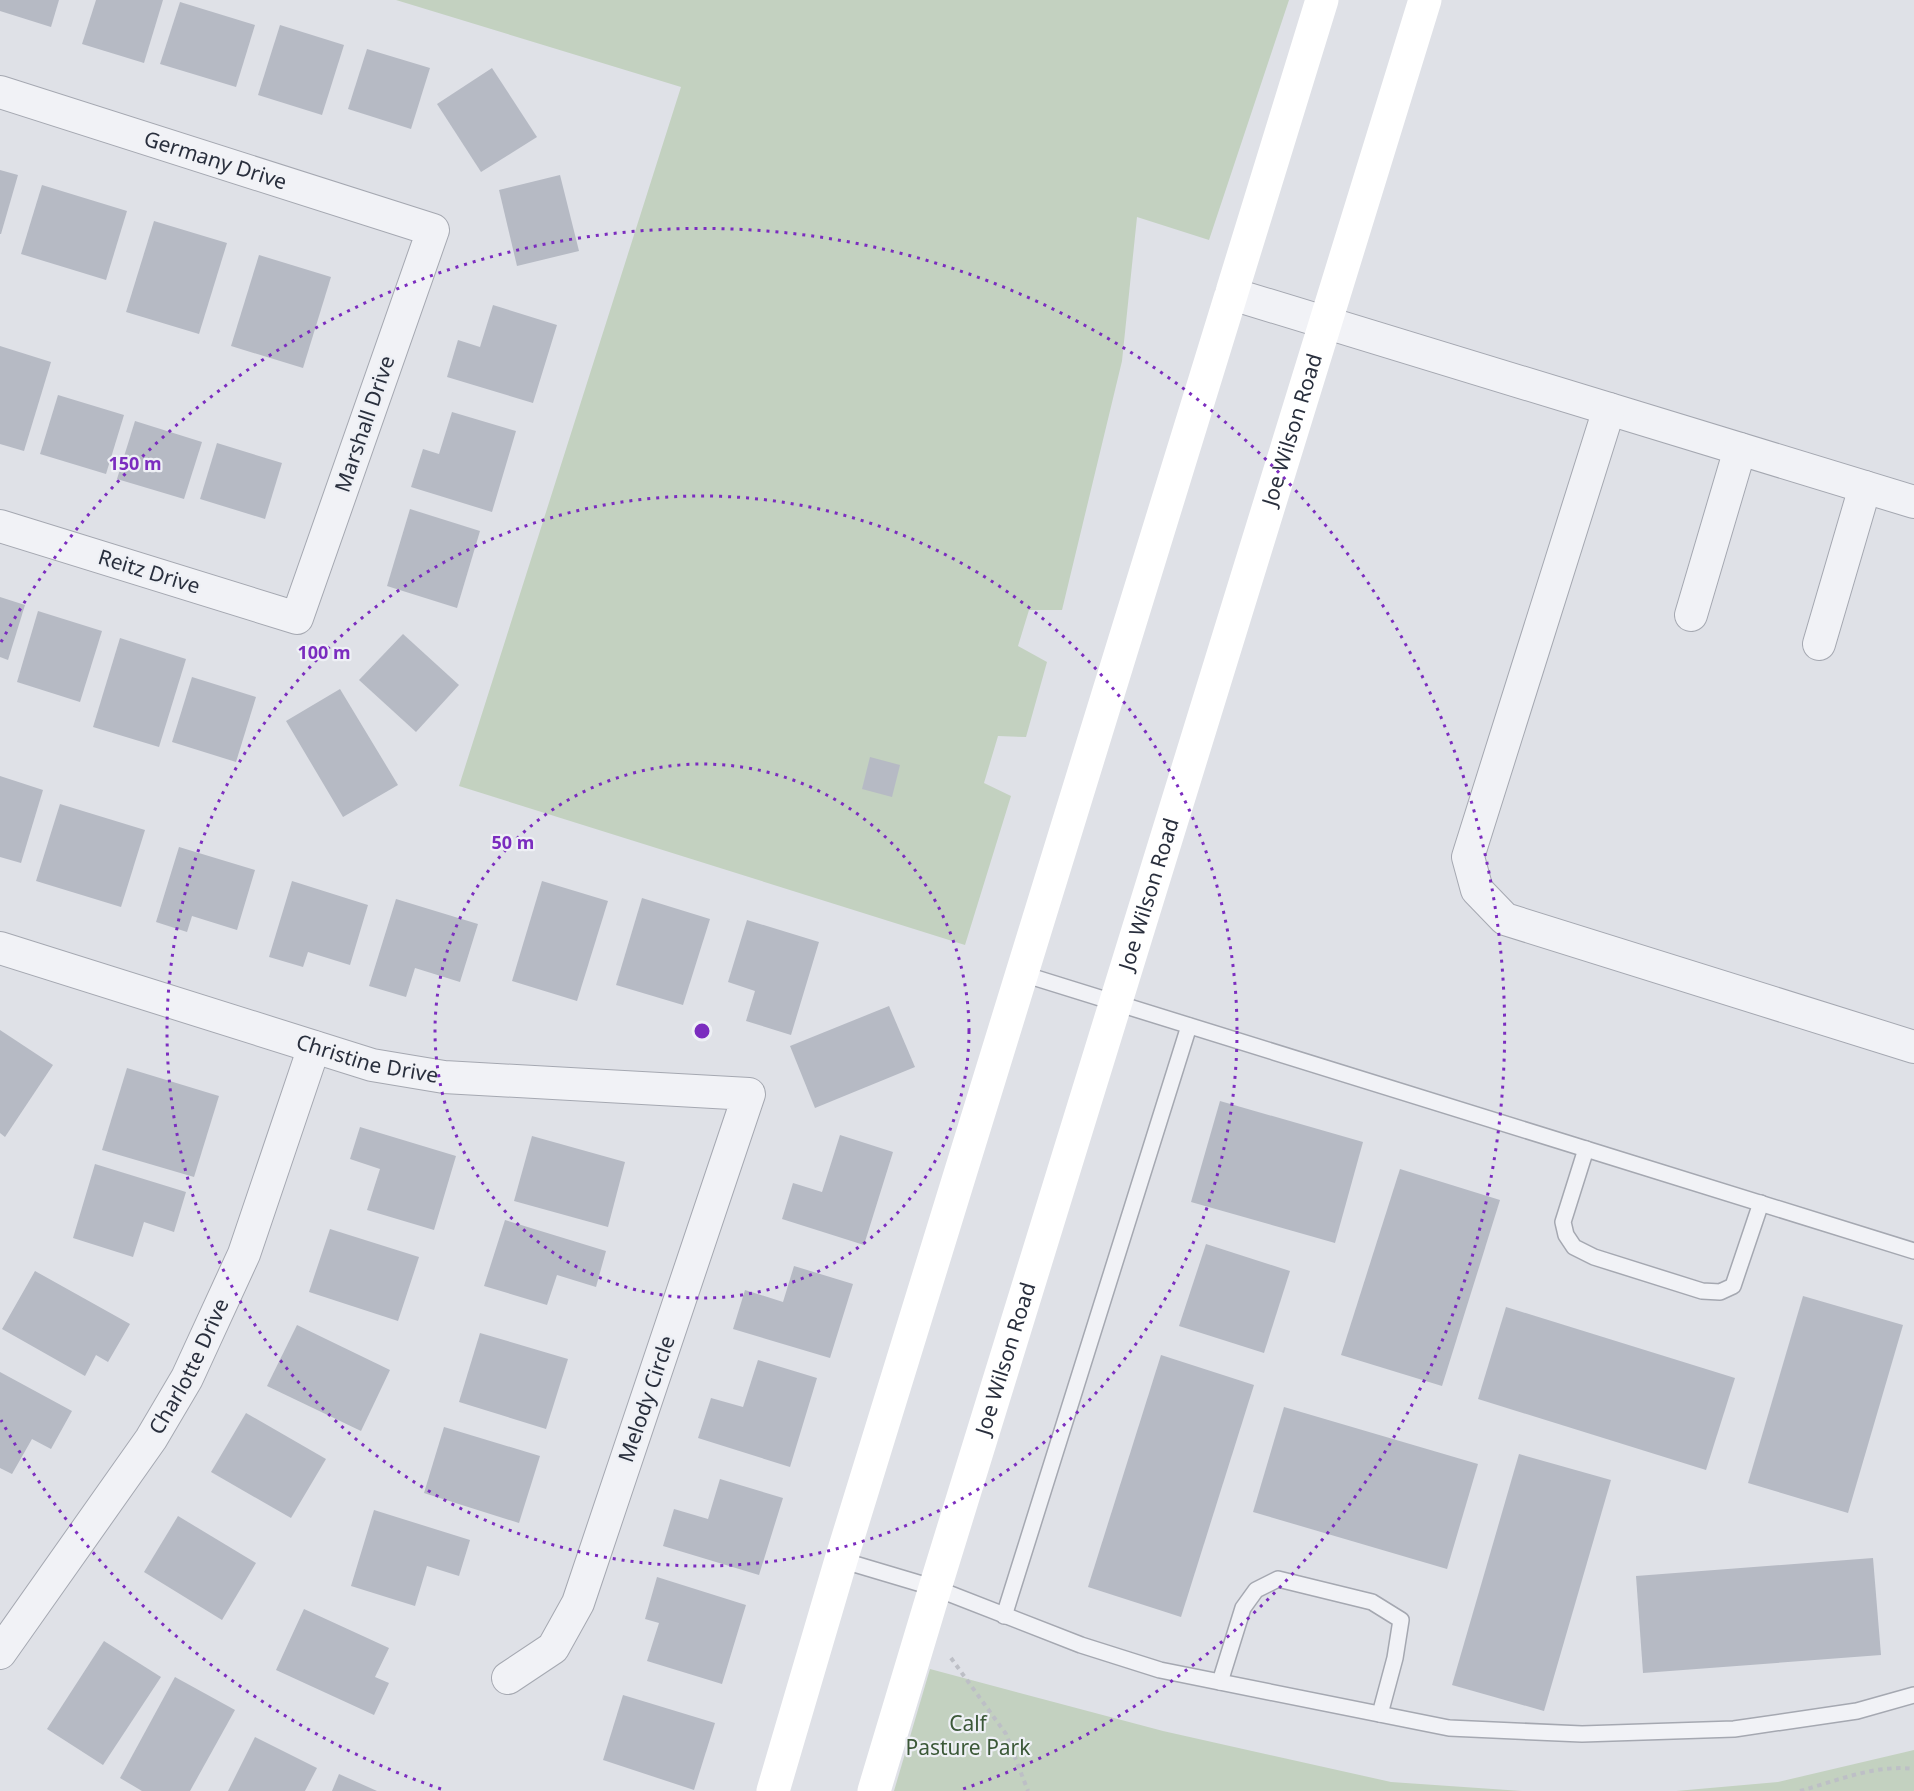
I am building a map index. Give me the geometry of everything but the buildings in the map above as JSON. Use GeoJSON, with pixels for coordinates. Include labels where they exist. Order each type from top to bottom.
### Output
{"type":"FeatureCollection","features":[{"type":"Feature","properties":{"kind":"main road"},"geometry":{"type":"LineString","coordinates":[[773,1791],[841,1560],[1322,0]]}},
{"type":"Feature","properties":{"kind":"main road","name":"Joe Wilson Road"},"geometry":{"type":"LineString","coordinates":[[874,1791],[934,1588],[1425,0]]}},
{"type":"Feature","properties":{"kind":"street","name":"Germany Drive"},"geometry":{"type":"LineString","coordinates":[[0,92],[433,230]]}},
{"type":"Feature","properties":{"kind":"street","name":"Marshall Drive"},"geometry":{"type":"LineString","coordinates":[[297,618],[433,230]]}},
{"type":"Feature","properties":{"kind":"street"},"geometry":{"type":"LineString","coordinates":[[1233,294],[1914,502]]}},
{"type":"Feature","properties":{"kind":"street"},"geometry":{"type":"LineString","coordinates":[[1609,409],[1467,857],[1477,890],[1505,919],[1914,1047]]}},
{"type":"Feature","properties":{"kind":"street"},"geometry":{"type":"LineString","coordinates":[[1691,615],[1740,449]]}},
{"type":"Feature","properties":{"kind":"street"},"geometry":{"type":"LineString","coordinates":[[1819,644],[1865,488]]}},
{"type":"Feature","properties":{"kind":"street","name":"Reitz Drive"},"geometry":{"type":"LineString","coordinates":[[0,526],[297,618]]}},
{"type":"Feature","properties":{"kind":"street","name":"Christine Drive"},"geometry":{"type":"LineString","coordinates":[[0,948],[372,1065],[444,1077],[749,1094]]}},
{"type":"Feature","properties":{"kind":"street","name":"Charlotte Drive"},"geometry":{"type":"LineString","coordinates":[[0,1653],[151,1439],[186,1378],[244,1254],[314,1047]]}},
{"type":"Feature","properties":{"kind":"street","name":"Melody Circle"},"geometry":{"type":"LineString","coordinates":[[508,1678],[553,1648],[578,1603],[749,1094]]}},
{"type":"Feature","properties":{"kind":"lane"},"geometry":{"type":"LineString","coordinates":[[1023,974],[1914,1251]]}},
{"type":"Feature","properties":{"kind":"lane"},"geometry":{"type":"LineString","coordinates":[[1004,1616],[1189,1026]]}},
{"type":"Feature","properties":{"kind":"lane"},"geometry":{"type":"LineString","coordinates":[[1586,1149],[1563,1222],[1566,1235],[1574,1247],[1594,1257],[1691,1287],[1720,1292],[1733,1286],[1761,1203]]}},
{"type":"Feature","properties":{"kind":"lane"},"geometry":{"type":"LineString","coordinates":[[841,1560],[934,1588],[1092,1649],[1160,1670],[1449,1728],[1582,1734],[1734,1729],[1857,1711],[1914,1695]]}},
{"type":"Feature","properties":{"kind":"lane"},"geometry":{"type":"LineString","coordinates":[[1220,1682],[1243,1608],[1256,1590],[1278,1579],[1372,1602],[1401,1620],[1395,1658],[1380,1714]]}},
{"type":"Feature","properties":{"kind":"path"},"geometry":{"type":"LineString","coordinates":[[948,1653],[1006,1734],[1028,1791]]}},
{"type":"Feature","properties":{"kind":"path"},"geometry":{"type":"LineString","coordinates":[[1800,1791],[1864,1773],[1904,1767],[1914,1769]]}},
{"type":"Feature","properties":{"kind":"green space"},"geometry":{"type":"Polygon","coordinates":[[[396,0],[1289,0],[1209,240],[1137,217],[1122,361],[1062,610],[1029,610],[1018,646],[1047,662],[1026,737],[998,736],[984,783],[1011,796],[965,945],[459,786],[681,87],[396,0]]]}},
{"type":"Feature","properties":{"kind":"green space","name":"Calf Pasture Park"},"geometry":{"type":"Polygon","coordinates":[[[930,1669],[1163,1731],[1391,1782],[1522,1791],[894,1791],[930,1669]]]}},
{"type":"Feature","properties":{"kind":"green space"},"geometry":{"type":"Polygon","coordinates":[[[1914,1750],[1914,1791],[1676,1791],[1778,1782],[1914,1750]]]}}]}
